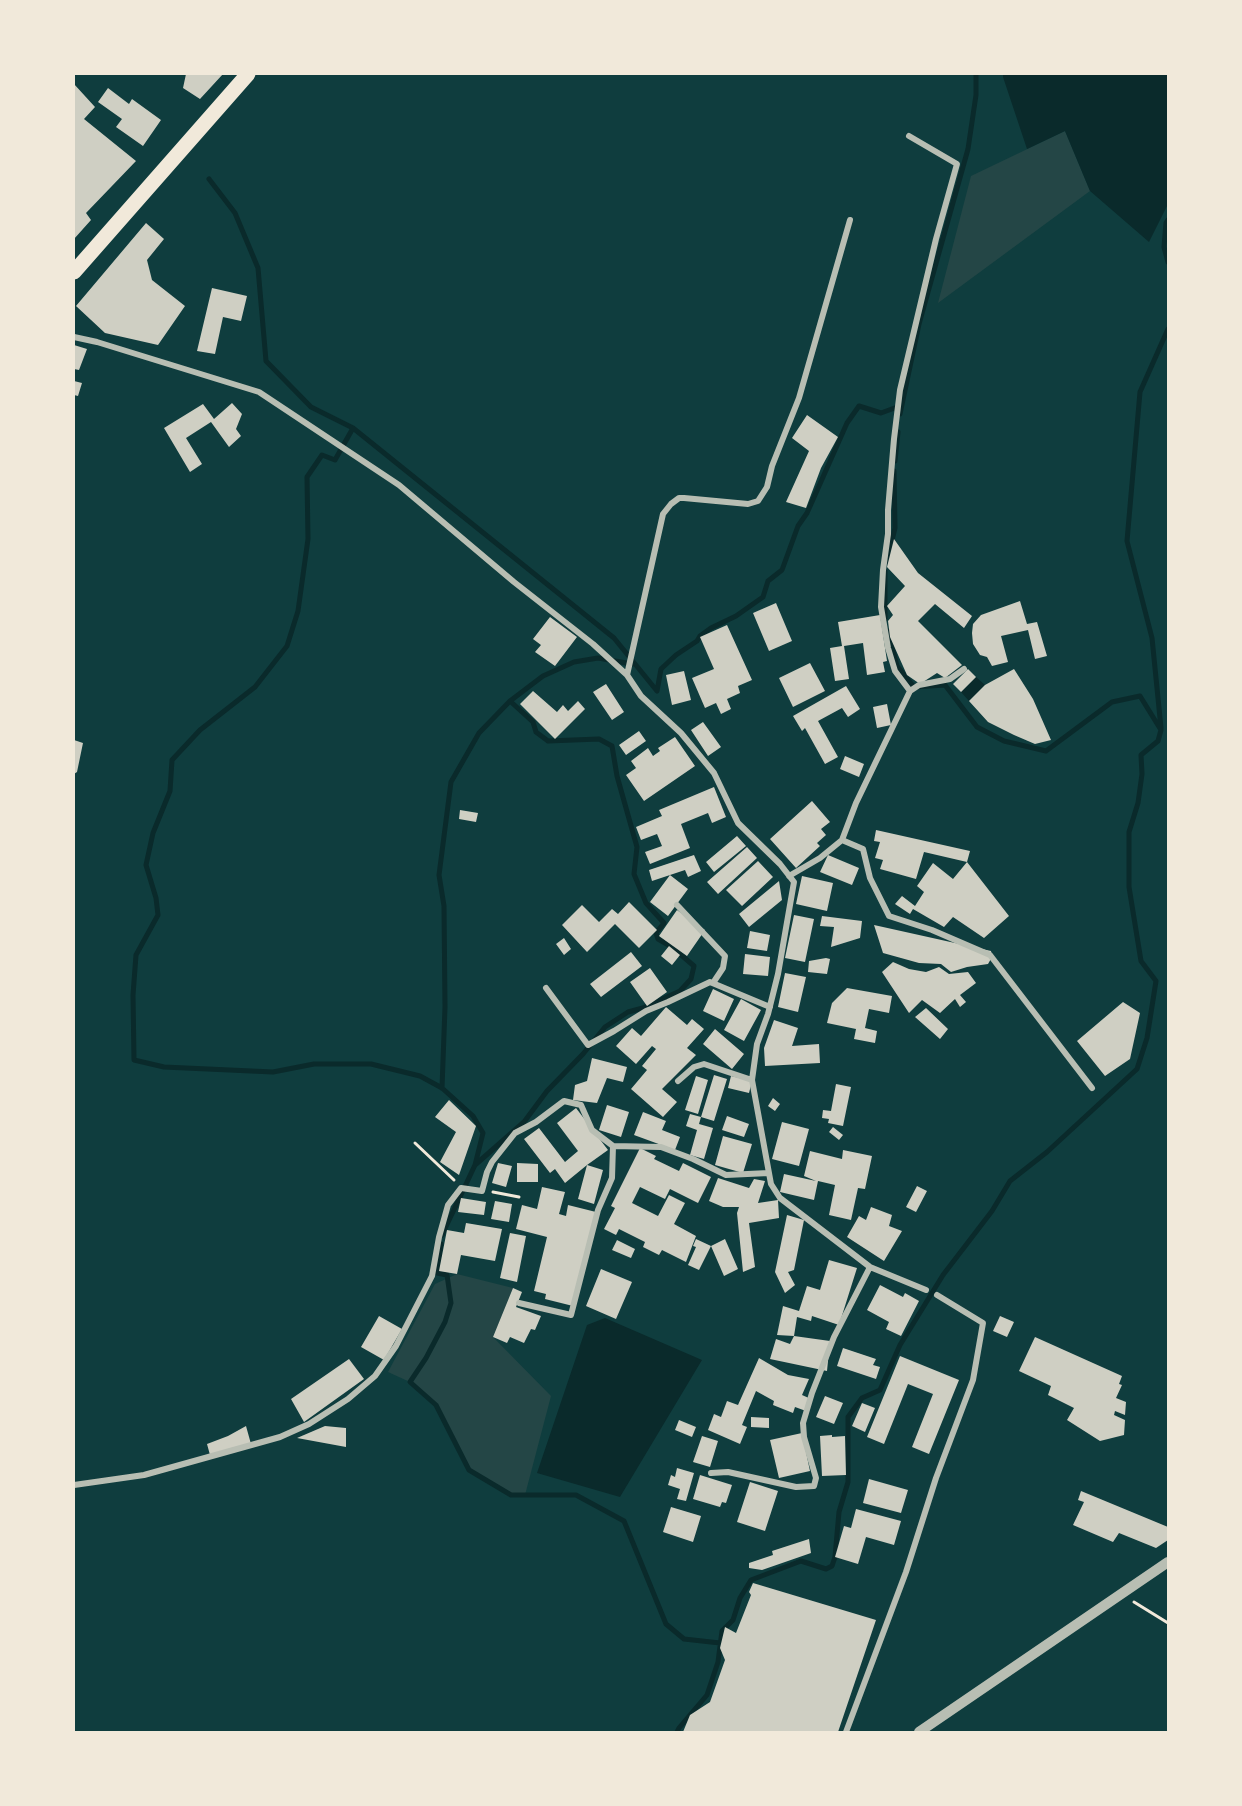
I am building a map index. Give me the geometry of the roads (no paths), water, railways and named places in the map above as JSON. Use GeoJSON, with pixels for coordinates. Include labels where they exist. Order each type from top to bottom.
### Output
{"type":"FeatureCollection","features":[{"type":"Feature","properties":{"kind":"main road"},"geometry":{"type":"LineString","coordinates":[[74,272],[248,74]]}},
{"type":"Feature","properties":{"kind":"street"},"geometry":{"type":"LineString","coordinates":[[909,136],[957,164],[936,239],[900,390],[894,440],[881,607],[888,648],[895,671],[910,691]]}},
{"type":"Feature","properties":{"kind":"street"},"geometry":{"type":"LineString","coordinates":[[627,675],[663,514],[679,498],[748,504],[758,501],[767,488],[772,466],[799,398],[850,220]]}},
{"type":"Feature","properties":{"kind":"street"},"geometry":{"type":"LineString","coordinates":[[74,337],[260,392],[399,485],[514,582],[593,644],[627,675],[641,696],[681,733],[714,773],[738,823],[794,882],[770,1007],[757,1044],[752,1080],[771,1184],[780,1198],[870,1267],[926,1290]]}},
{"type":"Feature","properties":{"kind":"street"},"geometry":{"type":"LineString","coordinates":[[789,876],[820,858],[842,840],[856,803],[910,691],[919,686],[950,680],[964,669]]}},
{"type":"Feature","properties":{"kind":"street"},"geometry":{"type":"LineString","coordinates":[[842,840],[863,849],[870,878],[889,916],[932,930],[990,955],[1092,1088]]}},
{"type":"Feature","properties":{"kind":"street"},"geometry":{"type":"LineString","coordinates":[[677,905],[725,956],[723,968],[713,983]]}},
{"type":"Feature","properties":{"kind":"street"},"geometry":{"type":"LineString","coordinates":[[546,988],[588,1045],[646,1011],[710,981],[770,1007]]}},
{"type":"Feature","properties":{"kind":"street"},"geometry":{"type":"LineString","coordinates":[[678,1081],[694,1067],[704,1064],[752,1080]]}},
{"type":"Feature","properties":{"kind":"street"},"geometry":{"type":"LineString","coordinates":[[74,1485],[144,1475],[280,1437],[309,1424],[348,1399],[375,1376],[396,1346],[432,1276],[448,1205],[461,1188],[482,1191],[492,1162],[515,1133],[536,1122],[564,1101],[581,1105],[592,1130],[613,1146],[661,1147],[726,1175],[769,1173]]}},
{"type":"Feature","properties":{"kind":"street"},"geometry":{"type":"LineString","coordinates":[[519,1303],[571,1315],[598,1210],[612,1178],[613,1146]]}},
{"type":"Feature","properties":{"kind":"street"},"geometry":{"type":"LineString","coordinates":[[711,1473],[728,1472],[796,1487],[814,1486],[816,1478],[804,1437],[803,1423],[834,1337],[870,1267]]}},
{"type":"Feature","properties":{"kind":"street"},"geometry":{"type":"LineString","coordinates":[[846,1732],[906,1572],[936,1478],[973,1380],[983,1323],[937,1295]]}},
{"type":"Feature","properties":{"kind":"street"},"geometry":{"type":"LineString","coordinates":[[919,1732],[1168,1563]]}},
{"type":"Feature","properties":{"kind":"waterway"},"geometry":{"type":"LineString","coordinates":[[900,414],[919,324],[968,149],[976,95],[976,74]]}},
{"type":"Feature","properties":{"kind":"waterway"},"geometry":{"type":"LineString","coordinates":[[209,179],[235,213],[258,268],[266,361],[311,407],[353,428],[335,460],[322,455],[307,477],[308,539],[298,611],[287,646],[255,687],[200,730],[172,760],[170,791],[153,833],[146,865],[156,898],[158,915],[136,955],[133,995],[134,1060],[164,1067],[273,1072],[314,1064],[371,1064],[420,1076],[442,1088],[473,1116],[483,1133],[475,1165],[442,1235]]}},
{"type":"Feature","properties":{"kind":"waterway"},"geometry":{"type":"LineString","coordinates":[[1168,220],[1164,247],[1168,262]]}},
{"type":"Feature","properties":{"kind":"waterway"},"geometry":{"type":"LineString","coordinates":[[1161,728],[1152,638],[1127,541],[1140,392],[1168,329]]}},
{"type":"Feature","properties":{"kind":"waterway"},"geometry":{"type":"LineString","coordinates":[[353,428],[614,638],[657,691],[661,669],[676,655],[711,628],[736,616],[763,597],[768,581],[782,570],[798,526],[807,513],[847,423],[859,406],[881,413],[900,406]]}},
{"type":"Feature","properties":{"kind":"waterway"},"geometry":{"type":"LineString","coordinates":[[895,461],[898,432]]}},
{"type":"Feature","properties":{"kind":"waterway"},"geometry":{"type":"LineString","coordinates":[[887,562],[895,528],[894,471]]}},
{"type":"Feature","properties":{"kind":"waterway"},"geometry":{"type":"LineString","coordinates":[[885,571],[885,619]]}},
{"type":"Feature","properties":{"kind":"waterway"},"geometry":{"type":"LineString","coordinates":[[677,1732],[707,1695],[718,1662],[722,1631],[733,1620],[740,1598],[751,1580],[801,1561],[826,1569],[832,1566],[835,1557],[839,1512],[848,1482],[848,1417],[862,1398],[880,1390],[900,1345],[943,1275],[992,1211],[1010,1181],[1047,1152],[1137,1069],[1147,1038],[1156,981],[1141,961],[1129,887],[1129,832],[1138,803],[1142,774],[1141,755],[1158,741],[1161,730],[1140,696],[1112,702],[1046,751],[1004,741],[977,727],[945,685],[914,687],[897,666],[888,631]]}},
{"type":"Feature","properties":{"kind":"waterway"},"geometry":{"type":"LineString","coordinates":[[442,1088],[445,1007],[444,906],[439,875],[451,782],[479,733],[510,701],[543,676],[574,662],[598,658],[632,664]]}},
{"type":"Feature","properties":{"kind":"waterway"},"geometry":{"type":"LineString","coordinates":[[475,1165],[524,1122],[547,1091],[583,1054],[605,1027],[628,1012],[643,1008],[680,991],[691,979],[694,966],[672,947],[658,939],[656,933],[664,923],[646,903],[634,874],[637,847],[617,776],[612,746],[599,739],[548,741],[536,732],[533,722],[510,701]]}},
{"type":"Feature","properties":{"kind":"waterway"},"geometry":{"type":"LineString","coordinates":[[441,1244],[437,1273],[447,1275],[451,1303],[445,1322],[410,1382],[436,1405],[469,1470],[511,1495],[576,1495],[624,1521],[666,1624],[684,1639],[720,1643]]}}]}
